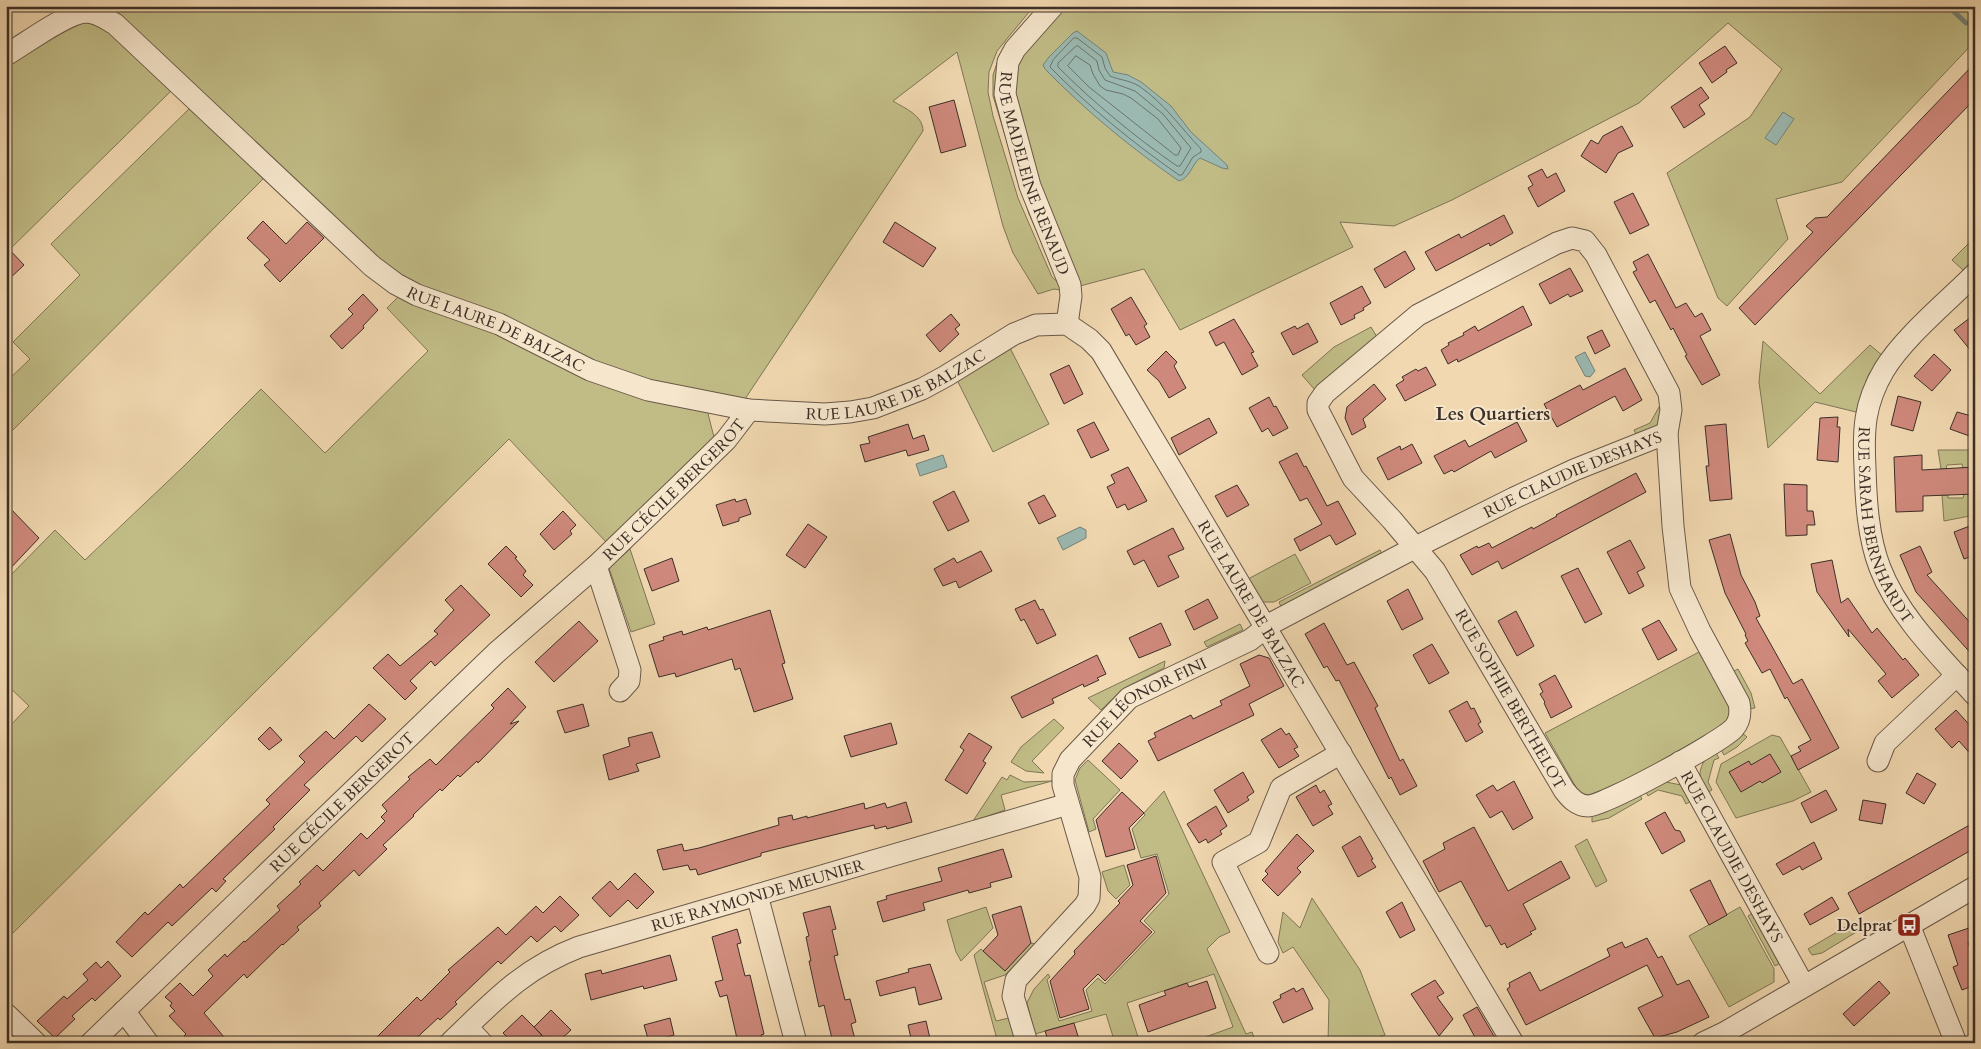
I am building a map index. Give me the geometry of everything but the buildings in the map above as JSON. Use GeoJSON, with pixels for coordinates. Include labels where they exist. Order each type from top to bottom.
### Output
{"type":"FeatureCollection","features":[{"type":"Feature","properties":{"kind":"street","name":"RUE MADELEINE RENAUD"},"geometry":{"type":"LineString","coordinates":[[1053,6],[1015,49],[1008,62],[1005,94],[1030,186],[1070,285],[1071,296],[1067,324]]}},
{"type":"Feature","properties":{"kind":"street","name":"RUE LAURE DE BALZAC"},"geometry":{"type":"LineString","coordinates":[[6,55],[77,14],[87,12],[97,14],[115,24],[372,266],[396,284],[433,302],[472,313],[499,324],[590,370],[648,390],[749,410],[825,414],[850,412],[873,408],[922,388],[946,376],[1028,327],[1046,324],[1067,324],[1089,339],[1102,351],[1513,1043]]}},
{"type":"Feature","properties":{"kind":"street"},"geometry":{"type":"LineString","coordinates":[[1416,547],[1353,478],[1319,415],[1318,403],[1325,393],[1418,315],[1557,243],[1578,238],[1591,246],[1669,393],[1671,410],[1667,433]]}},
{"type":"Feature","properties":{"kind":"street","name":"RUE SARAH BERNHARDT"},"geometry":{"type":"LineString","coordinates":[[1973,279],[1910,338],[1885,368],[1870,397],[1864,442],[1865,489],[1870,528],[1880,568],[1891,591],[1910,620],[1975,695]]}},
{"type":"Feature","properties":{"kind":"street","name":"RUE CÉCILE BERGEROT"},"geometry":{"type":"LineString","coordinates":[[91,1043],[496,653],[596,566],[726,440],[749,410]]}},
{"type":"Feature","properties":{"kind":"street","name":"RUE CLAUDIE DESHAYS"},"geometry":{"type":"LineString","coordinates":[[1266,627],[1416,547],[1574,470],[1667,433],[1673,526],[1680,588],[1700,631],[1739,703],[1740,709],[1739,721],[1729,733],[1680,762],[1804,986]]}},
{"type":"Feature","properties":{"kind":"street","name":"RUE SOPHIE BERTHELOT"},"geometry":{"type":"LineString","coordinates":[[1416,547],[1436,571],[1564,790],[1575,802],[1583,806],[1598,805],[1680,762]]}},
{"type":"Feature","properties":{"kind":"street","name":"RUE CÉCILE BERGEROT"},"geometry":{"type":"LineString","coordinates":[[596,566],[630,670],[628,681],[620,691]]}},
{"type":"Feature","properties":{"kind":"street","name":"RUE LÉONOR FINI"},"geometry":{"type":"LineString","coordinates":[[1027,1043],[1014,996],[1016,980],[1085,905],[1088,898],[1090,878],[1063,785],[1065,768],[1070,760],[1129,698],[1250,640],[1266,627]]}},
{"type":"Feature","properties":{"kind":"street"},"geometry":{"type":"LineString","coordinates":[[1878,761],[1885,743],[1957,675]]}},
{"type":"Feature","properties":{"kind":"street"},"geometry":{"type":"LineString","coordinates":[[1268,953],[1223,862],[1259,842],[1281,788],[1341,752]]}},
{"type":"Feature","properties":{"kind":"street","name":"RUE RAYMONDE MEUNIER"},"geometry":{"type":"LineString","coordinates":[[450,1043],[514,982],[558,955],[579,947],[1068,804]]}},
{"type":"Feature","properties":{"kind":"street"},"geometry":{"type":"LineString","coordinates":[[1703,1043],[1724,1033],[1975,887]]}},
{"type":"Feature","properties":{"kind":"street"},"geometry":{"type":"LineString","coordinates":[[757,895],[796,1043]]}},
{"type":"Feature","properties":{"kind":"street"},"geometry":{"type":"LineString","coordinates":[[1909,925],[1956,1043]]}},
{"type":"Feature","properties":{"kind":"street"},"geometry":{"type":"LineString","coordinates":[[124,1011],[148,1043]]}},
{"type":"Feature","properties":{"kind":"street"},"geometry":{"type":"LineString","coordinates":[[6,1014],[36,1043]]}},
{"type":"Feature","properties":{"kind":"street"},"geometry":{"type":"LineString","coordinates":[[467,1027],[482,1043]]}},
{"type":"Feature","properties":{"kind":"shaded area"},"geometry":{"type":"Polygon","coordinates":[[[102,6],[1034,6],[997,51],[989,72],[988,92],[993,116],[1018,198],[1052,277],[1061,285],[1060,290],[1054,289],[1038,294],[1013,253],[1003,226],[957,52],[893,101],[916,116],[922,125],[923,131],[743,402],[668,390],[412,289],[102,6]]]}},
{"type":"Feature","properties":{"kind":"shaded area"},"geometry":{"type":"Polygon","coordinates":[[[1063,6],[1975,6],[1975,41],[1842,182],[1776,199],[1788,239],[1727,306],[1718,298],[1667,173],[1750,117],[1782,69],[1728,23],[1639,103],[1452,200],[1394,226],[1340,222],[1353,247],[1180,330],[1144,269],[1080,286],[1051,224],[1012,99],[1015,65],[1063,6]]]}},
{"type":"Feature","properties":{"kind":"shaded area"},"geometry":{"type":"Polygon","coordinates":[[[82,21],[100,23],[172,90],[6,253],[6,61],[82,21]]]}},
{"type":"Feature","properties":{"kind":"shaded area"},"geometry":{"type":"Polygon","coordinates":[[[1000,54],[1003,55],[1057,276],[1029,214],[993,96],[993,75],[1000,54]]]}},
{"type":"Feature","properties":{"kind":"shaded area"},"geometry":{"type":"Polygon","coordinates":[[[191,107],[265,177],[6,437],[6,382],[30,359],[13,342],[80,275],[51,244],[191,107]]]}},
{"type":"Feature","properties":{"kind":"shaded area"},"geometry":{"type":"Polygon","coordinates":[[[1975,237],[1975,259],[1963,270],[1952,260],[1975,237]]]}},
{"type":"Feature","properties":{"kind":"shaded area"},"geometry":{"type":"Polygon","coordinates":[[[400,295],[706,406],[715,441],[607,543],[509,439],[6,940],[6,730],[29,706],[6,684],[6,580],[55,530],[85,560],[184,466],[261,389],[325,453],[428,351],[387,308],[400,295]]]}},
{"type":"Feature","properties":{"kind":"shaded area"},"geometry":{"type":"Polygon","coordinates":[[[1371,327],[1377,337],[1315,390],[1302,375],[1334,347],[1371,327]]]}},
{"type":"Feature","properties":{"kind":"shaded area"},"geometry":{"type":"Polygon","coordinates":[[[1763,341],[1820,394],[1870,345],[1883,356],[1869,374],[1856,412],[1815,402],[1768,448],[1759,382],[1763,341]]]}},
{"type":"Feature","properties":{"kind":"shaded area"},"geometry":{"type":"Polygon","coordinates":[[[1010,348],[1049,424],[993,452],[957,380],[1010,348]]]}},
{"type":"Feature","properties":{"kind":"shaded area"},"geometry":{"type":"Polygon","coordinates":[[[1663,400],[1658,427],[1637,436],[1634,430],[1650,423],[1663,400]]]}},
{"type":"Feature","properties":{"kind":"shaded area"},"geometry":{"type":"Polygon","coordinates":[[[1938,450],[1975,450],[1975,467],[1963,468],[1962,464],[1947,465],[1946,469],[1941,469],[1938,450]]]}},
{"type":"Feature","properties":{"kind":"shaded area"},"geometry":{"type":"Polygon","coordinates":[[[1964,494],[1975,494],[1975,515],[1944,521],[1942,495],[1948,495],[1948,498],[1963,498],[1964,494]]]}},
{"type":"Feature","properties":{"kind":"shaded area"},"geometry":{"type":"Polygon","coordinates":[[[630,549],[655,624],[631,632],[609,568],[630,549]]]}},
{"type":"Feature","properties":{"kind":"shaded area"},"geometry":{"type":"Polygon","coordinates":[[[1380,550],[1383,556],[1282,609],[1279,602],[1380,550]]]}},
{"type":"Feature","properties":{"kind":"shaded area"},"geometry":{"type":"Polygon","coordinates":[[[1295,554],[1311,583],[1274,602],[1262,602],[1248,579],[1295,554]]]}},
{"type":"Feature","properties":{"kind":"shaded area"},"geometry":{"type":"Polygon","coordinates":[[[1240,624],[1243,630],[1207,647],[1204,642],[1240,624]]]}},
{"type":"Feature","properties":{"kind":"shaded area"},"geometry":{"type":"Polygon","coordinates":[[[1699,652],[1730,707],[1729,719],[1725,725],[1598,796],[1582,794],[1577,789],[1545,733],[1699,652]]]}},
{"type":"Feature","properties":{"kind":"shaded area"},"geometry":{"type":"Polygon","coordinates":[[[1165,661],[1164,668],[1124,688],[1101,710],[1088,698],[1165,661]]]}},
{"type":"Feature","properties":{"kind":"shaded area"},"geometry":{"type":"Polygon","coordinates":[[[1738,669],[1751,693],[1755,708],[1747,709],[1730,673],[1738,669]]]}},
{"type":"Feature","properties":{"kind":"shaded area"},"geometry":{"type":"Polygon","coordinates":[[[1054,719],[1064,728],[1032,761],[1044,773],[1026,771],[1011,762],[1021,747],[1054,719]]]}},
{"type":"Feature","properties":{"kind":"shaded area"},"geometry":{"type":"Polygon","coordinates":[[[1741,732],[1747,737],[1737,747],[1724,755],[1720,748],[1741,732]]]}},
{"type":"Feature","properties":{"kind":"shaded area"},"geometry":{"type":"Polygon","coordinates":[[[1772,735],[1780,737],[1811,792],[1793,801],[1736,818],[1716,782],[1721,764],[1772,735]]]}},
{"type":"Feature","properties":{"kind":"shaded area"},"geometry":{"type":"Polygon","coordinates":[[[1714,750],[1719,758],[1714,760],[1708,782],[1712,790],[1705,794],[1700,770],[1714,750]]]}},
{"type":"Feature","properties":{"kind":"shaded area"},"geometry":{"type":"Polygon","coordinates":[[[1088,760],[1120,790],[1093,819],[1096,829],[1089,832],[1075,780],[1080,768],[1088,760]]]}},
{"type":"Feature","properties":{"kind":"shaded area"},"geometry":{"type":"Polygon","coordinates":[[[1010,775],[1024,782],[1052,781],[1001,795],[1005,810],[973,821],[1002,777],[1007,780],[1010,775]]]}},
{"type":"Feature","properties":{"kind":"shaded area"},"geometry":{"type":"Polygon","coordinates":[[[1666,782],[1681,785],[1693,800],[1686,804],[1682,796],[1658,790],[1648,796],[1645,790],[1666,782]]]}},
{"type":"Feature","properties":{"kind":"shaded area"},"geometry":{"type":"Polygon","coordinates":[[[1164,791],[1230,932],[1219,937],[1207,949],[1246,1034],[1252,1032],[1256,1043],[1189,1043],[1233,1027],[1214,974],[1127,1003],[1140,1043],[1115,1043],[1106,1014],[1035,1034],[1027,1003],[1034,989],[1048,974],[1050,977],[1047,980],[1059,1021],[1092,1011],[1086,990],[1098,978],[1105,984],[1155,932],[1144,921],[1169,894],[1157,854],[1141,858],[1132,829],[1164,791]]]}},
{"type":"Feature","properties":{"kind":"shaded area"},"geometry":{"type":"Polygon","coordinates":[[[1639,793],[1642,799],[1609,818],[1592,822],[1592,815],[1639,793]]]}},
{"type":"Feature","properties":{"kind":"shaded area"},"geometry":{"type":"Polygon","coordinates":[[[1587,839],[1607,881],[1596,887],[1575,846],[1587,839]]]}},
{"type":"Feature","properties":{"kind":"shaded area"},"geometry":{"type":"Polygon","coordinates":[[[1124,865],[1130,885],[1116,899],[1108,891],[1102,872],[1124,865]]]}},
{"type":"Feature","properties":{"kind":"shaded area"},"geometry":{"type":"Polygon","coordinates":[[[1312,898],[1360,970],[1385,1035],[1366,1043],[1328,1043],[1329,1000],[1293,947],[1283,953],[1278,942],[1283,912],[1300,928],[1312,898]]]}},
{"type":"Feature","properties":{"kind":"shaded area"},"geometry":{"type":"Polygon","coordinates":[[[986,907],[993,928],[961,961],[956,952],[947,920],[986,907]]]}},
{"type":"Feature","properties":{"kind":"shaded area"},"geometry":{"type":"Polygon","coordinates":[[[1740,907],[1774,969],[1774,982],[1729,1007],[1689,936],[1740,907]]]}},
{"type":"Feature","properties":{"kind":"shaded area"},"geometry":{"type":"Polygon","coordinates":[[[1754,912],[1781,963],[1775,966],[1748,916],[1754,912]]]}},
{"type":"Feature","properties":{"kind":"shaded area"},"geometry":{"type":"Polygon","coordinates":[[[1854,922],[1858,931],[1822,953],[1812,955],[1808,949],[1854,922]]]}},
{"type":"Feature","properties":{"kind":"shaded area"},"geometry":{"type":"Polygon","coordinates":[[[1031,943],[1035,944],[1005,975],[984,982],[996,1021],[1009,1018],[1015,1039],[1009,1041],[1009,1043],[998,1043],[974,955],[981,949],[1005,971],[1031,943]]]}},
{"type":"Feature","properties":{"kind":"water"},"geometry":{"type":"Polygon","coordinates":[[[1077,31],[1106,53],[1113,72],[1128,75],[1141,82],[1171,106],[1191,132],[1227,165],[1228,169],[1200,158],[1186,177],[1179,181],[1126,142],[1076,100],[1043,65],[1077,31]]]}},
{"type":"Feature","properties":{"kind":"water"},"geometry":{"type":"Polygon","coordinates":[[[1783,112],[1794,119],[1776,145],[1765,138],[1783,112]]]}},
{"type":"Feature","properties":{"kind":"water"},"geometry":{"type":"Polygon","coordinates":[[[1585,352],[1595,371],[1590,377],[1585,376],[1575,357],[1585,352]]]}},
{"type":"Feature","properties":{"kind":"water"},"geometry":{"type":"Polygon","coordinates":[[[943,455],[947,467],[920,476],[916,464],[943,455]]]}},
{"type":"Feature","properties":{"kind":"water"},"geometry":{"type":"Polygon","coordinates":[[[1080,527],[1086,530],[1086,538],[1063,550],[1057,538],[1080,527]]]}},
{"type":"Feature","properties":{"kind":"waterway"},"geometry":{"type":"LineString","coordinates":[[1948,6],[1966,23]]}},
{"type":"Feature","properties":{"kind":"place","name":"Delprat"},"geometry":{"type":"Point","coordinates":[1909,925]}},
{"type":"Feature","properties":{"kind":"district","name":"Les Quartiers"},"geometry":{"type":"Point","coordinates":[1493,413]}}]}
